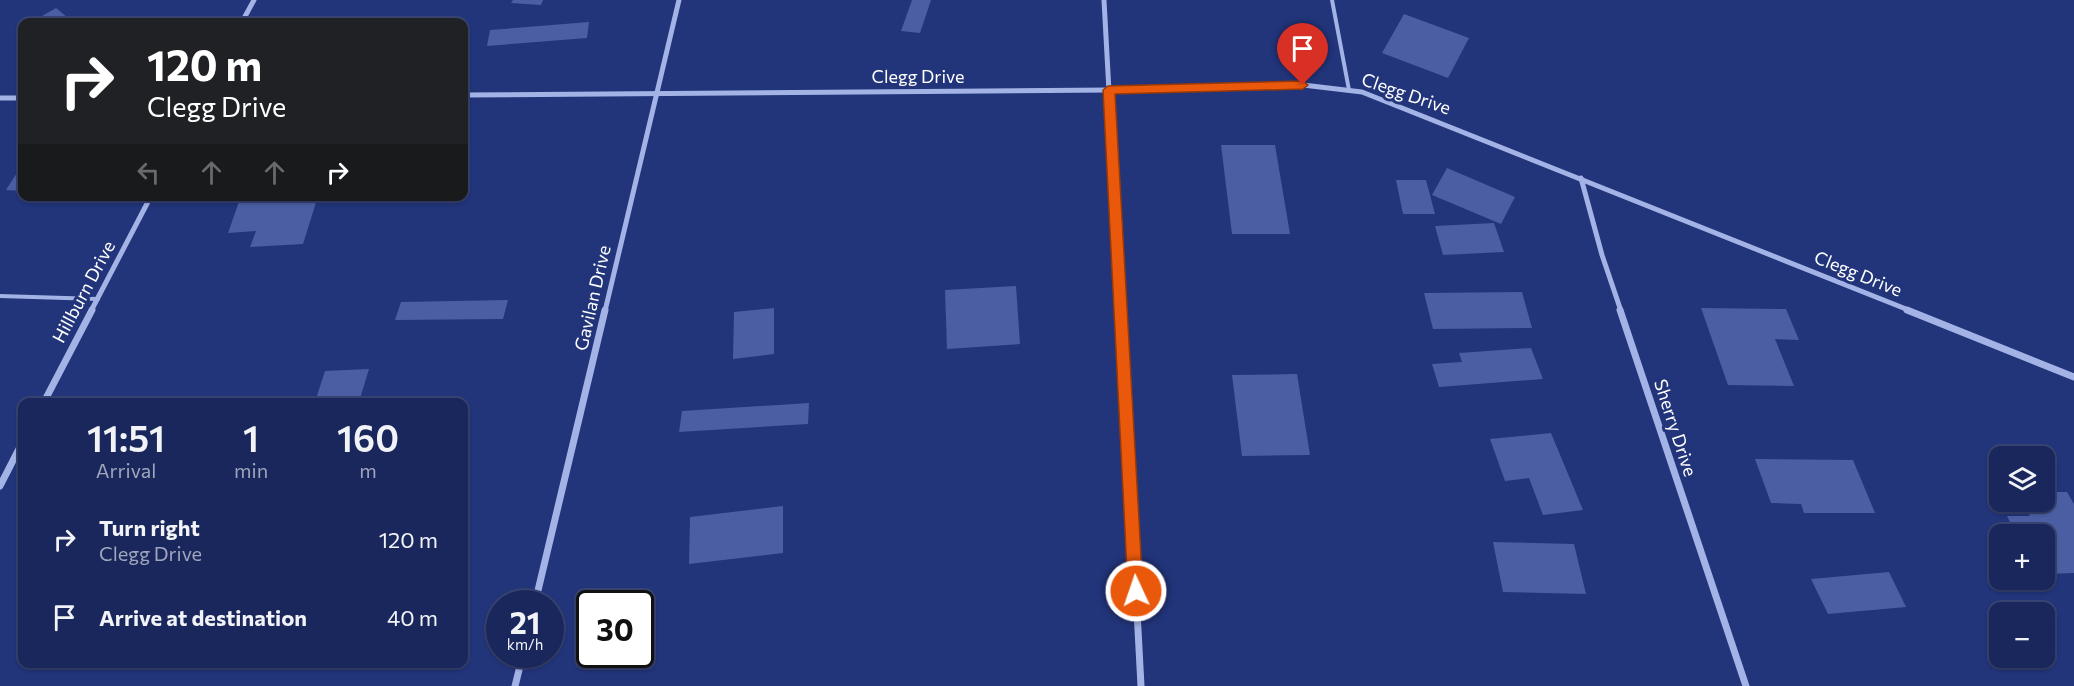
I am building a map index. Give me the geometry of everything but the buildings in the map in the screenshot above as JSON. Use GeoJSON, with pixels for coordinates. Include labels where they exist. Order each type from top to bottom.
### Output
{"type":"FeatureCollection","features":[{"type":"Feature","properties":{"kind":"street"},"geometry":{"type":"LineString","coordinates":[[244,18],[254,0]]}},
{"type":"Feature","properties":{"kind":"street","name":"Gavilan Drive"},"geometry":{"type":"LineString","coordinates":[[538,590],[679,0]]}},
{"type":"Feature","properties":{"kind":"street"},"geometry":{"type":"LineString","coordinates":[[1104,0],[1141,686]]}},
{"type":"Feature","properties":{"kind":"street","name":"Clegg Drive"},"geometry":{"type":"LineString","coordinates":[[468,95],[1108,90],[1303,85],[1349,90],[1380,98],[2074,377]]}},
{"type":"Feature","properties":{"kind":"street"},"geometry":{"type":"LineString","coordinates":[[0,98],[18,98]]}},
{"type":"Feature","properties":{"kind":"street","name":"Sherry Drive"},"geometry":{"type":"LineString","coordinates":[[1581,178],[1602,255],[1746,686]]}},
{"type":"Feature","properties":{"kind":"street","name":"Hillburn Drive"},"geometry":{"type":"LineString","coordinates":[[46,398],[148,201]]}},
{"type":"Feature","properties":{"kind":"street"},"geometry":{"type":"LineString","coordinates":[[0,486],[18,451]]}},
{"type":"Feature","properties":{"kind":"street"},"geometry":{"type":"LineString","coordinates":[[515,686],[520,668]]}},
{"type":"Feature","properties":{"kind":"lane"},"geometry":{"type":"LineString","coordinates":[[1332,0],[1349,90]]}},
{"type":"Feature","properties":{"kind":"lane"},"geometry":{"type":"LineString","coordinates":[[0,296],[98,299]]}},
{"type":"Feature","properties":{"kind":"route"},"geometry":{"type":"LineString","coordinates":[[1136,591],[1108,90],[1303,85]]}}]}
